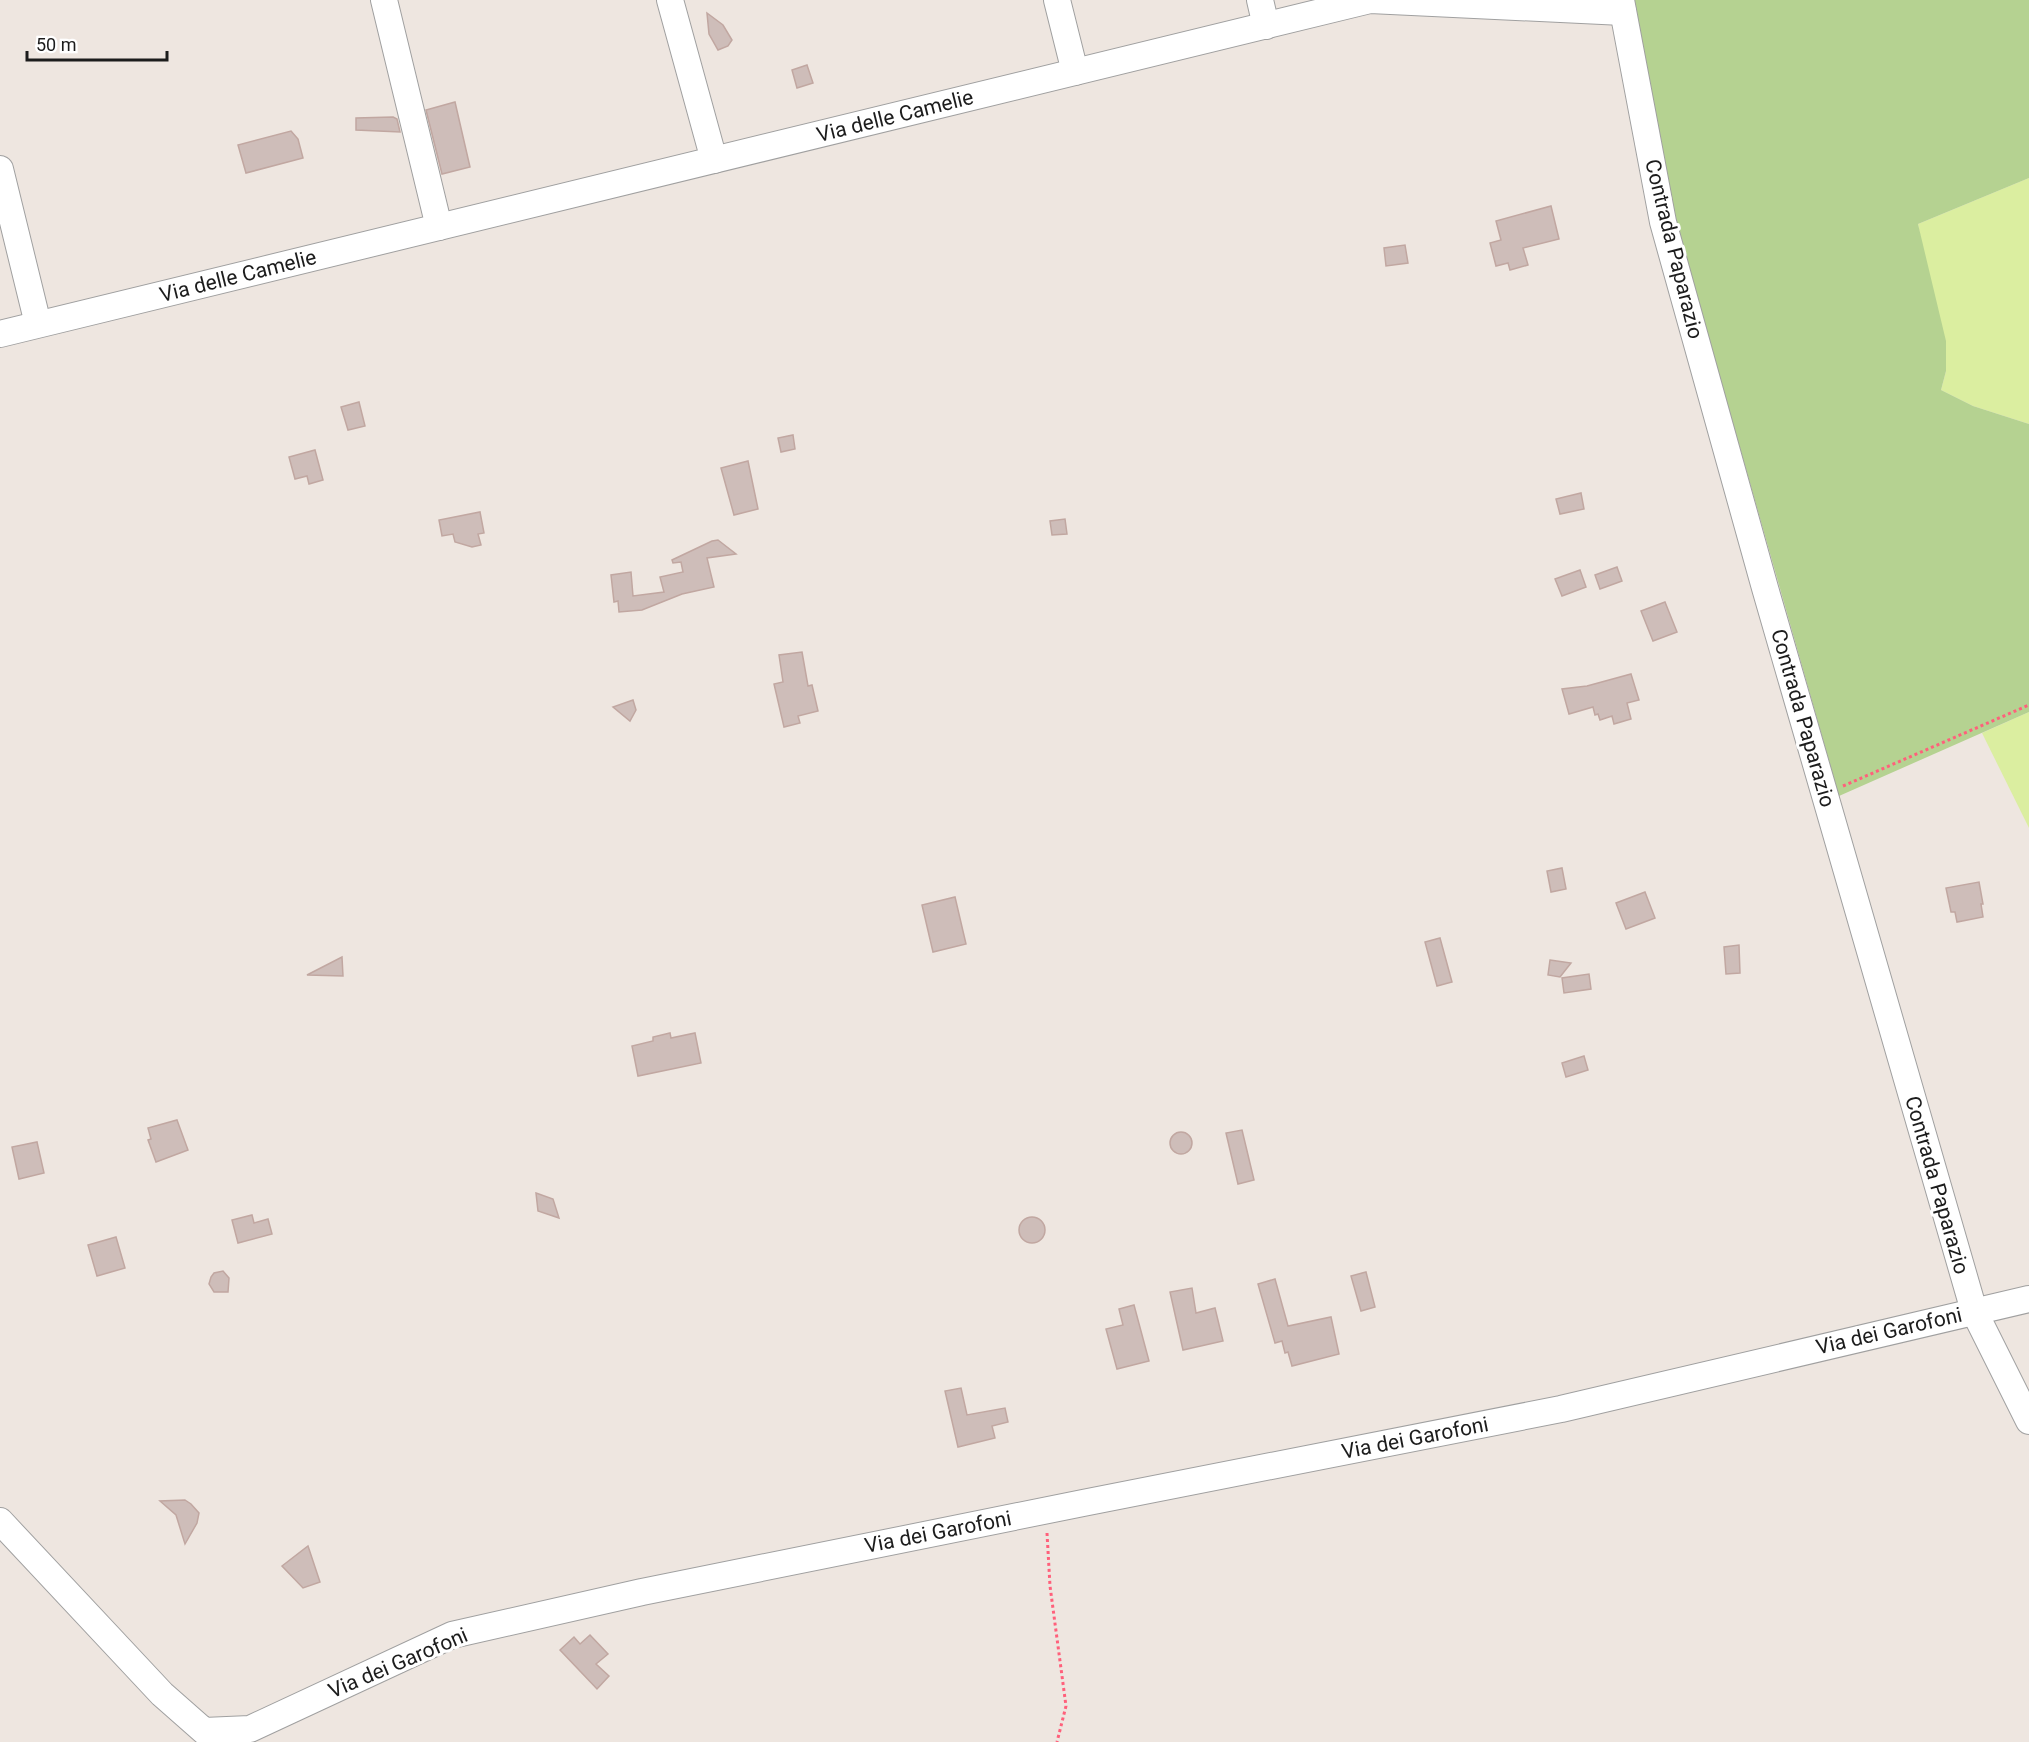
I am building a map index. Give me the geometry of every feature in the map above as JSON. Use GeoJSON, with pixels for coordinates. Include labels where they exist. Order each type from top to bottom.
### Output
{"type":"FeatureCollection","features":[{"type":"Feature","properties":{"kind":"street"},"geometry":{"type":"LineString","coordinates":[[384,0],[439,227]]}},
{"type":"Feature","properties":{"kind":"street"},"geometry":{"type":"LineString","coordinates":[[670,0],[714,160]]}},
{"type":"Feature","properties":{"kind":"street"},"geometry":{"type":"LineString","coordinates":[[1057,0],[1075,72]]}},
{"type":"Feature","properties":{"kind":"street"},"geometry":{"type":"LineString","coordinates":[[1260,0],[1266,26]]}},
{"type":"Feature","properties":{"kind":"street","name":"Via delle Camelie"},"geometry":{"type":"LineString","coordinates":[[0,334],[1370,0],[1622,6]]}},
{"type":"Feature","properties":{"kind":"street","name":"Contrada Paparazio"},"geometry":{"type":"LineString","coordinates":[[1622,6],[1663,222],[1824,794],[1974,1311],[2029,1421]]}},
{"type":"Feature","properties":{"kind":"street"},"geometry":{"type":"LineString","coordinates":[[0,169],[38,324]]}},
{"type":"Feature","properties":{"kind":"street","name":"Via dei Garofoni"},"geometry":{"type":"LineString","coordinates":[[0,1521],[162,1694],[204,1731],[249,1729],[452,1635],[642,1592],[1561,1409],[2029,1299]]}},
{"type":"Feature","properties":{"kind":"path"},"geometry":{"type":"LineString","coordinates":[[1824,794],[2029,705]]}},
{"type":"Feature","properties":{"kind":"path"},"geometry":{"type":"LineString","coordinates":[[1046,1510],[1050,1586],[1066,1706],[1057,1742]]}},
{"type":"Feature","properties":{"kind":"green space"},"geometry":{"type":"Polygon","coordinates":[[[1623,0],[2029,0],[2029,178],[1918,224],[1946,341],[1946,371],[1941,390],[1973,406],[2029,424],[2029,712],[1839,796],[1637,86],[1623,0]]]}},
{"type":"Feature","properties":{"kind":"green space"},"geometry":{"type":"Polygon","coordinates":[[[2029,178],[2029,424],[1973,406],[1941,390],[1946,371],[1918,224],[2029,178]]]}},
{"type":"Feature","properties":{"kind":"green space"},"geometry":{"type":"Polygon","coordinates":[[[2029,712],[2029,828],[1982,733],[2029,712]]]}},
{"type":"Feature","properties":{"kind":"building"},"geometry":{"type":"Polygon","coordinates":[[[707,13],[723,25],[732,40],[728,46],[718,50],[709,34],[707,13]]]}},
{"type":"Feature","properties":{"kind":"building"},"geometry":{"type":"Polygon","coordinates":[[[807,65],[813,83],[797,88],[792,70],[807,65]]]}},
{"type":"Feature","properties":{"kind":"building"},"geometry":{"type":"Polygon","coordinates":[[[455,102],[470,167],[442,174],[426,110],[455,102]]]}},
{"type":"Feature","properties":{"kind":"building"},"geometry":{"type":"Polygon","coordinates":[[[393,117],[397,119],[400,132],[356,130],[356,118],[393,117]]]}},
{"type":"Feature","properties":{"kind":"building"},"geometry":{"type":"Polygon","coordinates":[[[291,131],[298,139],[303,158],[246,173],[238,145],[291,131]]]}},
{"type":"Feature","properties":{"kind":"building"},"geometry":{"type":"Polygon","coordinates":[[[1551,206],[1559,239],[1523,248],[1528,265],[1510,270],[1508,263],[1496,266],[1490,243],[1501,240],[1496,221],[1551,206]]]}},
{"type":"Feature","properties":{"kind":"building"},"geometry":{"type":"Polygon","coordinates":[[[1405,245],[1408,263],[1386,266],[1384,248],[1405,245]]]}},
{"type":"Feature","properties":{"kind":"building"},"geometry":{"type":"Polygon","coordinates":[[[359,402],[365,426],[348,430],[341,407],[359,402]]]}},
{"type":"Feature","properties":{"kind":"building"},"geometry":{"type":"Polygon","coordinates":[[[793,435],[795,449],[781,452],[778,438],[793,435]]]}},
{"type":"Feature","properties":{"kind":"building"},"geometry":{"type":"Polygon","coordinates":[[[315,450],[323,480],[309,484],[307,476],[295,479],[289,457],[315,450]]]}},
{"type":"Feature","properties":{"kind":"building"},"geometry":{"type":"Polygon","coordinates":[[[748,461],[758,509],[734,515],[721,468],[748,461]]]}},
{"type":"Feature","properties":{"kind":"building"},"geometry":{"type":"Polygon","coordinates":[[[1581,493],[1584,509],[1560,514],[1556,499],[1581,493]]]}},
{"type":"Feature","properties":{"kind":"building"},"geometry":{"type":"Polygon","coordinates":[[[480,512],[484,533],[478,534],[481,545],[472,547],[455,542],[453,534],[442,536],[439,520],[480,512]]]}},
{"type":"Feature","properties":{"kind":"building"},"geometry":{"type":"Polygon","coordinates":[[[1065,519],[1067,534],[1052,535],[1050,521],[1065,519]]]}},
{"type":"Feature","properties":{"kind":"building"},"geometry":{"type":"Polygon","coordinates":[[[718,540],[736,554],[707,558],[714,587],[682,594],[642,610],[619,612],[618,601],[614,602],[611,575],[631,572],[633,596],[664,592],[660,577],[683,572],[681,562],[673,563],[672,560],[718,540]]]}},
{"type":"Feature","properties":{"kind":"building"},"geometry":{"type":"Polygon","coordinates":[[[1617,567],[1622,581],[1600,589],[1595,575],[1617,567]]]}},
{"type":"Feature","properties":{"kind":"building"},"geometry":{"type":"Polygon","coordinates":[[[1580,570],[1586,587],[1562,596],[1555,579],[1580,570]]]}},
{"type":"Feature","properties":{"kind":"building"},"geometry":{"type":"Polygon","coordinates":[[[1665,602],[1677,632],[1653,641],[1641,611],[1665,602]]]}},
{"type":"Feature","properties":{"kind":"building"},"geometry":{"type":"Polygon","coordinates":[[[802,652],[808,686],[812,685],[818,711],[798,716],[800,723],[784,727],[774,684],[783,682],[779,655],[802,652]]]}},
{"type":"Feature","properties":{"kind":"building"},"geometry":{"type":"Polygon","coordinates":[[[1631,674],[1639,700],[1627,703],[1631,719],[1614,724],[1612,716],[1600,720],[1598,714],[1595,715],[1593,707],[1569,714],[1562,689],[1587,686],[1631,674]]]}},
{"type":"Feature","properties":{"kind":"building"},"geometry":{"type":"Polygon","coordinates":[[[633,700],[636,710],[630,721],[613,707],[633,700]]]}},
{"type":"Feature","properties":{"kind":"building"},"geometry":{"type":"Polygon","coordinates":[[[1562,868],[1566,889],[1551,892],[1547,871],[1562,868]]]}},
{"type":"Feature","properties":{"kind":"building"},"geometry":{"type":"Polygon","coordinates":[[[1979,882],[1983,917],[1957,922],[1955,912],[1951,912],[1946,888],[1979,882]]]}},
{"type":"Feature","properties":{"kind":"building"},"geometry":{"type":"Polygon","coordinates":[[[1645,892],[1655,918],[1626,929],[1616,903],[1645,892]]]}},
{"type":"Feature","properties":{"kind":"building"},"geometry":{"type":"Polygon","coordinates":[[[955,897],[966,944],[933,952],[922,905],[955,897]]]}},
{"type":"Feature","properties":{"kind":"building"},"geometry":{"type":"Polygon","coordinates":[[[1440,938],[1452,982],[1437,986],[1425,942],[1440,938]]]}},
{"type":"Feature","properties":{"kind":"building"},"geometry":{"type":"Polygon","coordinates":[[[1739,945],[1740,973],[1726,974],[1724,947],[1739,945]]]}},
{"type":"Feature","properties":{"kind":"building"},"geometry":{"type":"Polygon","coordinates":[[[342,957],[343,976],[307,975],[342,957]]]}},
{"type":"Feature","properties":{"kind":"building"},"geometry":{"type":"Polygon","coordinates":[[[1550,960],[1571,963],[1560,977],[1548,975],[1550,960]]]}},
{"type":"Feature","properties":{"kind":"building"},"geometry":{"type":"Polygon","coordinates":[[[1589,974],[1591,989],[1564,993],[1562,978],[1589,974]]]}},
{"type":"Feature","properties":{"kind":"building"},"geometry":{"type":"Polygon","coordinates":[[[670,1033],[671,1038],[695,1033],[701,1063],[638,1076],[632,1046],[653,1041],[653,1037],[670,1033]]]}},
{"type":"Feature","properties":{"kind":"building"},"geometry":{"type":"Polygon","coordinates":[[[1584,1056],[1588,1070],[1566,1077],[1562,1063],[1584,1056]]]}},
{"type":"Feature","properties":{"kind":"building"},"geometry":{"type":"Polygon","coordinates":[[[177,1120],[188,1150],[156,1162],[148,1140],[151,1139],[148,1128],[177,1120]]]}},
{"type":"Feature","properties":{"kind":"building"},"geometry":{"type":"Polygon","coordinates":[[[1242,1130],[1254,1180],[1238,1184],[1226,1133],[1242,1130]]]}},
{"type":"Feature","properties":{"kind":"building"},"geometry":{"type":"Polygon","coordinates":[[[1181,1132],[1189,1135],[1192,1143],[1189,1151],[1181,1154],[1173,1151],[1170,1143],[1173,1135],[1181,1132]]]}},
{"type":"Feature","properties":{"kind":"building"},"geometry":{"type":"Polygon","coordinates":[[[37,1142],[44,1173],[19,1179],[12,1147],[37,1142]]]}},
{"type":"Feature","properties":{"kind":"building"},"geometry":{"type":"Polygon","coordinates":[[[536,1193],[553,1199],[559,1218],[538,1211],[536,1193]]]}},
{"type":"Feature","properties":{"kind":"building"},"geometry":{"type":"Polygon","coordinates":[[[252,1215],[254,1223],[268,1219],[272,1234],[238,1243],[232,1220],[252,1215]]]}},
{"type":"Feature","properties":{"kind":"building"},"geometry":{"type":"Polygon","coordinates":[[[1032,1217],[1041,1221],[1045,1230],[1041,1239],[1032,1243],[1023,1239],[1019,1230],[1023,1221],[1032,1217]]]}},
{"type":"Feature","properties":{"kind":"building"},"geometry":{"type":"Polygon","coordinates":[[[116,1237],[125,1268],[97,1276],[88,1245],[116,1237]]]}},
{"type":"Feature","properties":{"kind":"building"},"geometry":{"type":"Polygon","coordinates":[[[223,1271],[229,1278],[228,1292],[214,1292],[209,1284],[211,1277],[214,1273],[223,1271]]]}},
{"type":"Feature","properties":{"kind":"building"},"geometry":{"type":"Polygon","coordinates":[[[1366,1272],[1375,1307],[1361,1311],[1351,1276],[1366,1272]]]}},
{"type":"Feature","properties":{"kind":"building"},"geometry":{"type":"Polygon","coordinates":[[[1275,1279],[1288,1326],[1331,1317],[1339,1354],[1292,1366],[1282,1341],[1275,1343],[1258,1284],[1275,1279]]]}},
{"type":"Feature","properties":{"kind":"building"},"geometry":{"type":"Polygon","coordinates":[[[1192,1288],[1196,1313],[1215,1308],[1223,1341],[1183,1350],[1170,1292],[1192,1288]]]}},
{"type":"Feature","properties":{"kind":"building"},"geometry":{"type":"Polygon","coordinates":[[[1134,1305],[1149,1361],[1117,1369],[1106,1329],[1123,1325],[1119,1309],[1134,1305]]]}},
{"type":"Feature","properties":{"kind":"building"},"geometry":{"type":"Polygon","coordinates":[[[961,1388],[967,1415],[1005,1408],[1008,1422],[992,1426],[995,1438],[958,1447],[945,1391],[961,1388]]]}},
{"type":"Feature","properties":{"kind":"building"},"geometry":{"type":"Polygon","coordinates":[[[185,1500],[199,1513],[197,1523],[185,1544],[176,1515],[160,1501],[185,1500]]]}},
{"type":"Feature","properties":{"kind":"building"},"geometry":{"type":"Polygon","coordinates":[[[308,1546],[320,1582],[303,1588],[282,1566],[308,1546]]]}},
{"type":"Feature","properties":{"kind":"building"},"geometry":{"type":"Polygon","coordinates":[[[590,1635],[608,1654],[596,1664],[609,1676],[597,1689],[560,1650],[574,1637],[580,1644],[590,1635]]]}}]}
